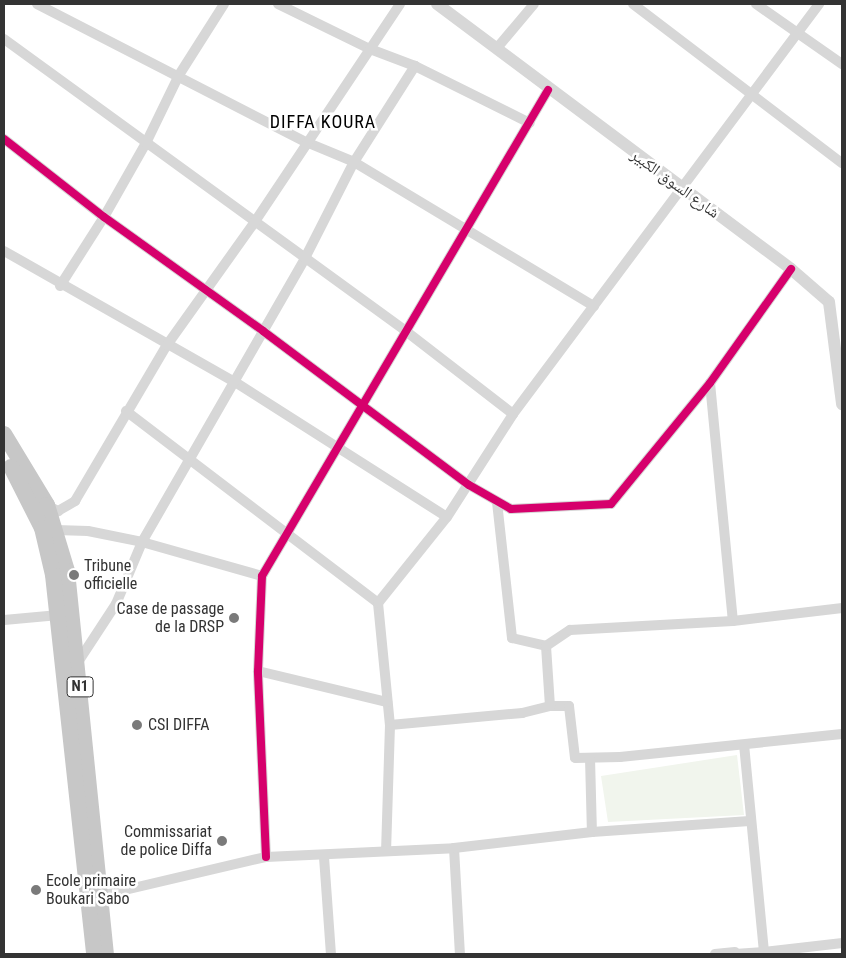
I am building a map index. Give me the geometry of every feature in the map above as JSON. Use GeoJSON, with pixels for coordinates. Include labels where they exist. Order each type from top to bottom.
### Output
{"type":"FeatureCollection","features":[{"type":"Feature","properties":{"kind":"highway","name":"N1"},"geometry":{"type":"LineString","coordinates":[[4,434],[46,506],[56,530],[67,572],[78,662],[96,897],[94,954]]}},
{"type":"Feature","properties":{"kind":"highway","name":"N1"},"geometry":{"type":"LineString","coordinates":[[4,454],[42,528],[59,615],[96,897],[106,954]]}},
{"type":"Feature","properties":{"kind":"street"},"geometry":{"type":"LineString","coordinates":[[37,4],[179,75],[306,142],[354,162],[466,227],[594,306]]}},
{"type":"Feature","properties":{"kind":"street"},"geometry":{"type":"LineString","coordinates":[[60,286],[104,217],[146,143],[179,75],[224,4]]}},
{"type":"Feature","properties":{"kind":"street"},"geometry":{"type":"LineString","coordinates":[[278,4],[370,49],[416,66],[530,123]]}},
{"type":"Feature","properties":{"kind":"street"},"geometry":{"type":"LineString","coordinates":[[46,506],[58,511],[75,501],[126,411],[167,345],[204,290],[254,223],[306,142],[400,4]]}},
{"type":"Feature","properties":{"kind":"street"},"geometry":{"type":"LineString","coordinates":[[497,48],[534,4]]}},
{"type":"Feature","properties":{"kind":"street"},"geometry":{"type":"LineString","coordinates":[[633,4],[842,163]]}},
{"type":"Feature","properties":{"kind":"street"},"geometry":{"type":"LineString","coordinates":[[756,4],[796,34],[842,64]]}},
{"type":"Feature","properties":{"kind":"street"},"geometry":{"type":"LineString","coordinates":[[386,849],[390,725],[378,603],[447,517],[513,414],[753,96],[819,4]]}},
{"type":"Feature","properties":{"kind":"street","name":"شارع السوق الكبير"},"geometry":{"type":"LineString","coordinates":[[444,6],[548,90],[791,269],[829,302],[839,332],[842,404]]}},
{"type":"Feature","properties":{"kind":"street"},"geometry":{"type":"LineString","coordinates":[[4,39],[254,223],[407,332],[513,414]]}},
{"type":"Feature","properties":{"kind":"street"},"geometry":{"type":"LineString","coordinates":[[78,662],[116,604],[142,542],[190,462],[305,258],[354,162],[416,66]]}},
{"type":"Feature","properties":{"kind":"street"},"geometry":{"type":"LineString","coordinates":[[266,857],[258,671],[262,576],[548,90]]}},
{"type":"Feature","properties":{"kind":"street"},"geometry":{"type":"LineString","coordinates":[[4,139],[104,217],[263,331],[469,485],[511,510],[611,504],[710,383],[791,269]]}},
{"type":"Feature","properties":{"kind":"street"},"geometry":{"type":"LineString","coordinates":[[4,251],[60,286],[235,382],[338,445],[447,517]]}},
{"type":"Feature","properties":{"kind":"street"},"geometry":{"type":"LineString","coordinates":[[710,383],[733,620]]}},
{"type":"Feature","properties":{"kind":"street"},"geometry":{"type":"LineString","coordinates":[[126,411],[190,462],[378,603]]}},
{"type":"Feature","properties":{"kind":"street"},"geometry":{"type":"LineString","coordinates":[[497,502],[512,638],[546,646],[570,630],[733,620],[842,608]]}},
{"type":"Feature","properties":{"kind":"street"},"geometry":{"type":"LineString","coordinates":[[56,530],[88,531],[142,542],[262,576]]}},
{"type":"Feature","properties":{"kind":"street"},"geometry":{"type":"LineString","coordinates":[[4,620],[59,615]]}},
{"type":"Feature","properties":{"kind":"street"},"geometry":{"type":"LineString","coordinates":[[546,646],[550,706]]}},
{"type":"Feature","properties":{"kind":"street"},"geometry":{"type":"LineString","coordinates":[[258,671],[388,702]]}},
{"type":"Feature","properties":{"kind":"street"},"geometry":{"type":"LineString","coordinates":[[390,725],[522,713],[550,706],[569,706],[575,758],[744,745],[842,734]]}},
{"type":"Feature","properties":{"kind":"street"},"geometry":{"type":"LineString","coordinates":[[744,745],[764,952]]}},
{"type":"Feature","properties":{"kind":"street"},"geometry":{"type":"LineString","coordinates":[[590,758],[592,832]]}},
{"type":"Feature","properties":{"kind":"street"},"geometry":{"type":"LineString","coordinates":[[96,897],[266,857],[324,856],[386,849],[454,848],[592,832],[750,822]]}},
{"type":"Feature","properties":{"kind":"street"},"geometry":{"type":"LineString","coordinates":[[454,848],[460,954]]}},
{"type":"Feature","properties":{"kind":"street"},"geometry":{"type":"LineString","coordinates":[[324,856],[331,954]]}},
{"type":"Feature","properties":{"kind":"street"},"geometry":{"type":"LineString","coordinates":[[715,954],[764,952],[842,943]]}},
{"type":"Feature","properties":{"kind":"shaded area"},"geometry":{"type":"Polygon","coordinates":[[[737,755],[744,815],[608,822],[601,776],[737,755]]]}},
{"type":"Feature","properties":{"kind":"cycle path"},"geometry":{"type":"LineString","coordinates":[[266,857],[258,671],[262,576],[548,90]]}},
{"type":"Feature","properties":{"kind":"cycle path"},"geometry":{"type":"LineString","coordinates":[[4,139],[104,217],[263,331],[469,485],[511,509],[611,504],[710,383],[791,269]]}},
{"type":"Feature","properties":{"kind":"place","name":"Tribune officielle"},"geometry":{"type":"Point","coordinates":[74,575]}},
{"type":"Feature","properties":{"kind":"place","name":"Case de passage de la DRSP"},"geometry":{"type":"Point","coordinates":[234,618]}},
{"type":"Feature","properties":{"kind":"place","name":"CSI DIFFA"},"geometry":{"type":"Point","coordinates":[137,725]}},
{"type":"Feature","properties":{"kind":"place","name":"Commissariat de police Diffa"},"geometry":{"type":"Point","coordinates":[222,841]}},
{"type":"Feature","properties":{"kind":"place","name":"Ecole primaire Boukari Sabo"},"geometry":{"type":"Point","coordinates":[36,890]}},
{"type":"Feature","properties":{"kind":"district","name":"DIFFA KOURA"},"geometry":{"type":"Point","coordinates":[323,122]}}]}
